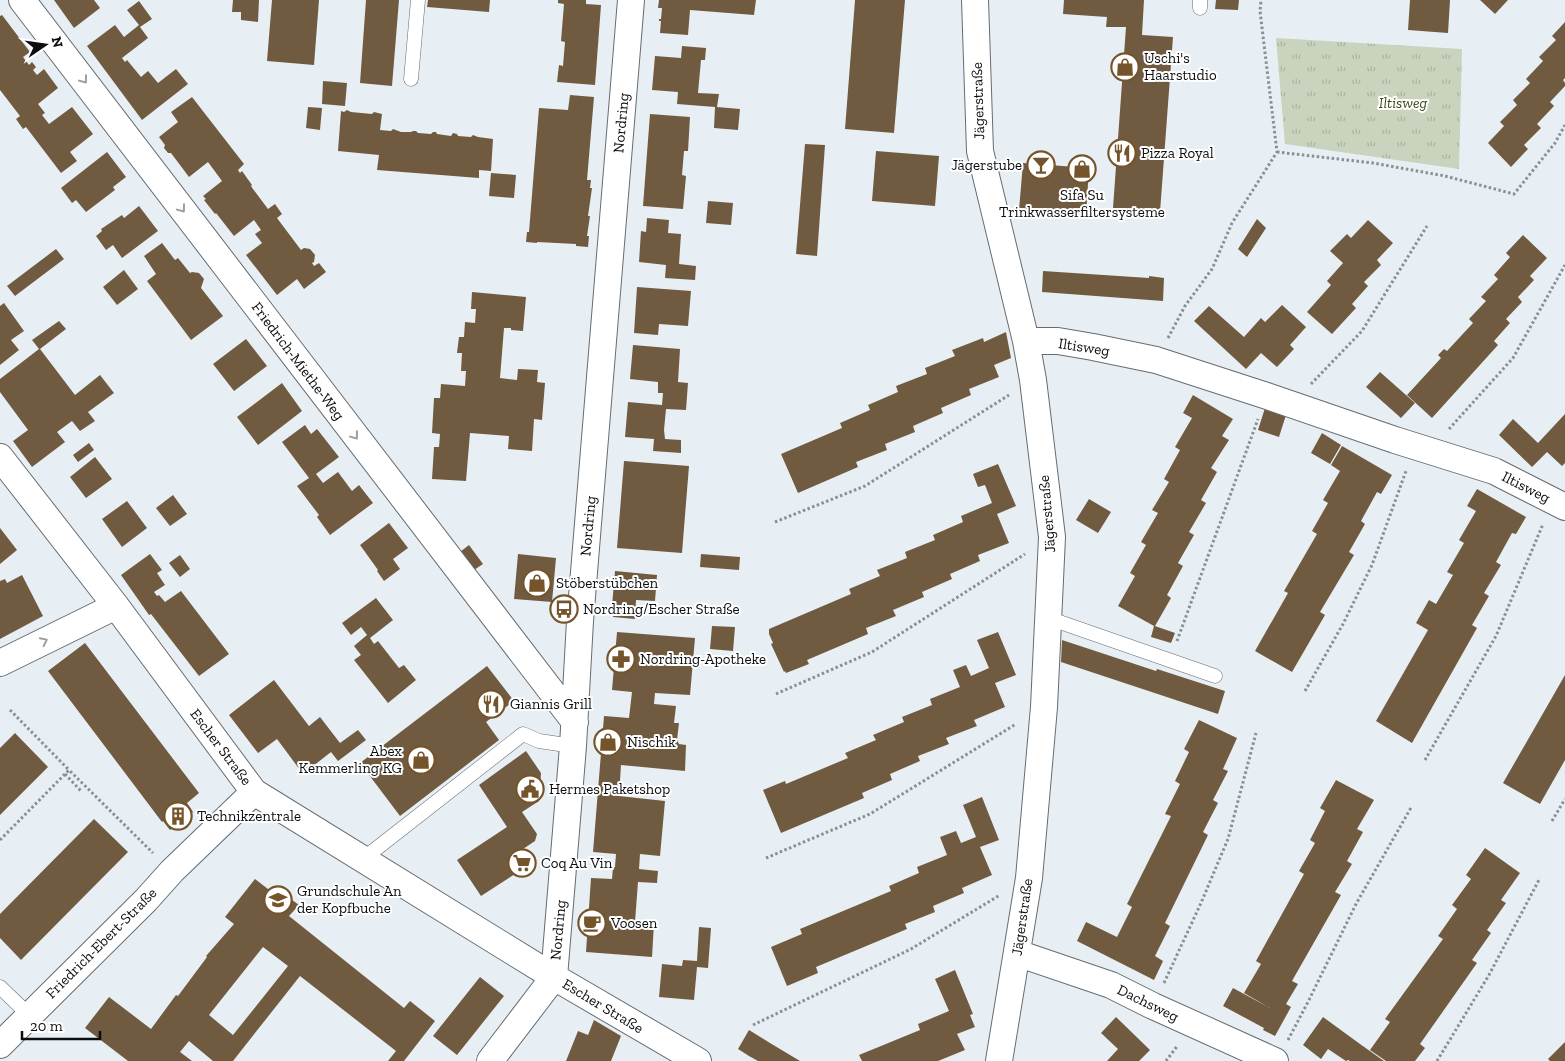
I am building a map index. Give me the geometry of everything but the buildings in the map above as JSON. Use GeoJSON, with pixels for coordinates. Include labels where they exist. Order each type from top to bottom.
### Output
{"type":"FeatureCollection","features":[{"type":"Feature","properties":{"kind":"street","name":"Friedrich-Miethe-Weg"},"geometry":{"type":"LineString","coordinates":[[22,0],[415,513],[574,734]]}},
{"type":"Feature","properties":{"kind":"street","name":"Nordring"},"geometry":{"type":"LineString","coordinates":[[490,1061],[554,977],[574,734],[580,621],[631,0]]}},
{"type":"Feature","properties":{"kind":"street","name":"Jägerstraße"},"geometry":{"type":"LineString","coordinates":[[975,0],[980,150],[1026,341],[1033,380],[1052,537],[1044,706],[1028,878],[999,1061]]}},
{"type":"Feature","properties":{"kind":"street","name":"Iltisweg"},"geometry":{"type":"LineString","coordinates":[[1026,341],[1058,341],[1156,360],[1422,449],[1494,471],[1559,504]]}},
{"type":"Feature","properties":{"kind":"street","name":"Escher Straße"},"geometry":{"type":"LineString","coordinates":[[0,456],[116,606],[254,792],[554,977],[698,1061]]}},
{"type":"Feature","properties":{"kind":"street"},"geometry":{"type":"LineString","coordinates":[[0,663],[116,606]]}},
{"type":"Feature","properties":{"kind":"street","name":"Friedrich-Ebert-Straße"},"geometry":{"type":"LineString","coordinates":[[0,1045],[146,900],[172,871],[254,792]]}},
{"type":"Feature","properties":{"kind":"street","name":"Dachsweg"},"geometry":{"type":"LineString","coordinates":[[1017,953],[1111,985],[1153,1006],[1280,1052]]}},
{"type":"Feature","properties":{"kind":"lane"},"geometry":{"type":"LineString","coordinates":[[411,79],[418,0]]}},
{"type":"Feature","properties":{"kind":"lane"},"geometry":{"type":"LineString","coordinates":[[1048,618],[1215,676]]}},
{"type":"Feature","properties":{"kind":"lane"},"geometry":{"type":"LineString","coordinates":[[363,859],[523,734],[539,741],[574,734]]}},
{"type":"Feature","properties":{"kind":"lane"},"geometry":{"type":"LineString","coordinates":[[0,987],[29,1015]]}},
{"type":"Feature","properties":{"kind":"path"},"geometry":{"type":"LineString","coordinates":[[1156,360],[1185,306],[1212,269],[1232,223],[1277,152],[1260,0]]}},
{"type":"Feature","properties":{"kind":"path"},"geometry":{"type":"LineString","coordinates":[[1277,152],[1373,163],[1444,176],[1514,194],[1555,143],[1565,125]]}},
{"type":"Feature","properties":{"kind":"path"},"geometry":{"type":"LineString","coordinates":[[1291,404],[1362,331],[1428,226]]}},
{"type":"Feature","properties":{"kind":"path"},"geometry":{"type":"LineString","coordinates":[[1306,690],[1344,624],[1372,565],[1422,449],[1513,358],[1565,265]]}},
{"type":"Feature","properties":{"kind":"path"},"geometry":{"type":"LineString","coordinates":[[775,522],[865,486],[1033,380]]}},
{"type":"Feature","properties":{"kind":"path"},"geometry":{"type":"LineString","coordinates":[[1170,661],[1267,396]]}},
{"type":"Feature","properties":{"kind":"path"},"geometry":{"type":"LineString","coordinates":[[1426,760],[1496,636],[1559,504]]}},
{"type":"Feature","properties":{"kind":"path"},"geometry":{"type":"LineString","coordinates":[[776,694],[872,652],[1052,537]]}},
{"type":"Feature","properties":{"kind":"path"},"geometry":{"type":"LineString","coordinates":[[766,858],[870,814],[1044,706]]}},
{"type":"Feature","properties":{"kind":"path"},"geometry":{"type":"LineString","coordinates":[[10,710],[172,871]]}},
{"type":"Feature","properties":{"kind":"path"},"geometry":{"type":"LineString","coordinates":[[1153,1006],[1201,903],[1228,838],[1256,733]]}},
{"type":"Feature","properties":{"kind":"path"},"geometry":{"type":"LineString","coordinates":[[0,840],[70,770]]}},
{"type":"Feature","properties":{"kind":"path"},"geometry":{"type":"LineString","coordinates":[[65,774],[81,791]]}},
{"type":"Feature","properties":{"kind":"path"},"geometry":{"type":"LineString","coordinates":[[1552,821],[1565,799]]}},
{"type":"Feature","properties":{"kind":"path"},"geometry":{"type":"LineString","coordinates":[[1280,1052],[1309,1000],[1356,904],[1412,806]]}},
{"type":"Feature","properties":{"kind":"path"},"geometry":{"type":"LineString","coordinates":[[753,1025],[911,949],[1028,878]]}},
{"type":"Feature","properties":{"kind":"path"},"geometry":{"type":"LineString","coordinates":[[1437,1061],[1489,975],[1540,878]]}},
{"type":"Feature","properties":{"kind":"green space","name":"Iltisweg"},"geometry":{"type":"Polygon","coordinates":[[[1276,38],[1462,49],[1459,169],[1285,144],[1276,38]]]}},
{"type":"Feature","properties":{"kind":"place","name":"Uschi's Haarstudio"},"geometry":{"type":"Point","coordinates":[1125,67]}},
{"type":"Feature","properties":{"kind":"place","name":"Pizza Royal"},"geometry":{"type":"Point","coordinates":[1122,153]}},
{"type":"Feature","properties":{"kind":"place","name":"Jägerstube"},"geometry":{"type":"Point","coordinates":[1041,165]}},
{"type":"Feature","properties":{"kind":"place","name":"Sifa Su Trinkwasserfiltersysteme"},"geometry":{"type":"Point","coordinates":[1082,169]}},
{"type":"Feature","properties":{"kind":"place","name":"Stöberstübchen"},"geometry":{"type":"Point","coordinates":[537,583]}},
{"type":"Feature","properties":{"kind":"place","name":"Nordring/Escher Straße"},"geometry":{"type":"Point","coordinates":[564,609]}},
{"type":"Feature","properties":{"kind":"place","name":"Nordring-Apotheke"},"geometry":{"type":"Point","coordinates":[621,659]}},
{"type":"Feature","properties":{"kind":"place","name":"Giannis Grill"},"geometry":{"type":"Point","coordinates":[491,704]}},
{"type":"Feature","properties":{"kind":"place","name":"Nischik"},"geometry":{"type":"Point","coordinates":[608,742]}},
{"type":"Feature","properties":{"kind":"place","name":"Abex Kemmerling KG"},"geometry":{"type":"Point","coordinates":[421,760]}},
{"type":"Feature","properties":{"kind":"place","name":"Hermes Paketshop"},"geometry":{"type":"Point","coordinates":[530,789]}},
{"type":"Feature","properties":{"kind":"place","name":"Technikzentrale"},"geometry":{"type":"Point","coordinates":[178,816]}},
{"type":"Feature","properties":{"kind":"place","name":"Coq Au Vin"},"geometry":{"type":"Point","coordinates":[522,863]}},
{"type":"Feature","properties":{"kind":"place","name":"Grundschule An der Kopfbuche"},"geometry":{"type":"Point","coordinates":[278,900]}},
{"type":"Feature","properties":{"kind":"place","name":"Voosen"},"geometry":{"type":"Point","coordinates":[592,923]}}]}
